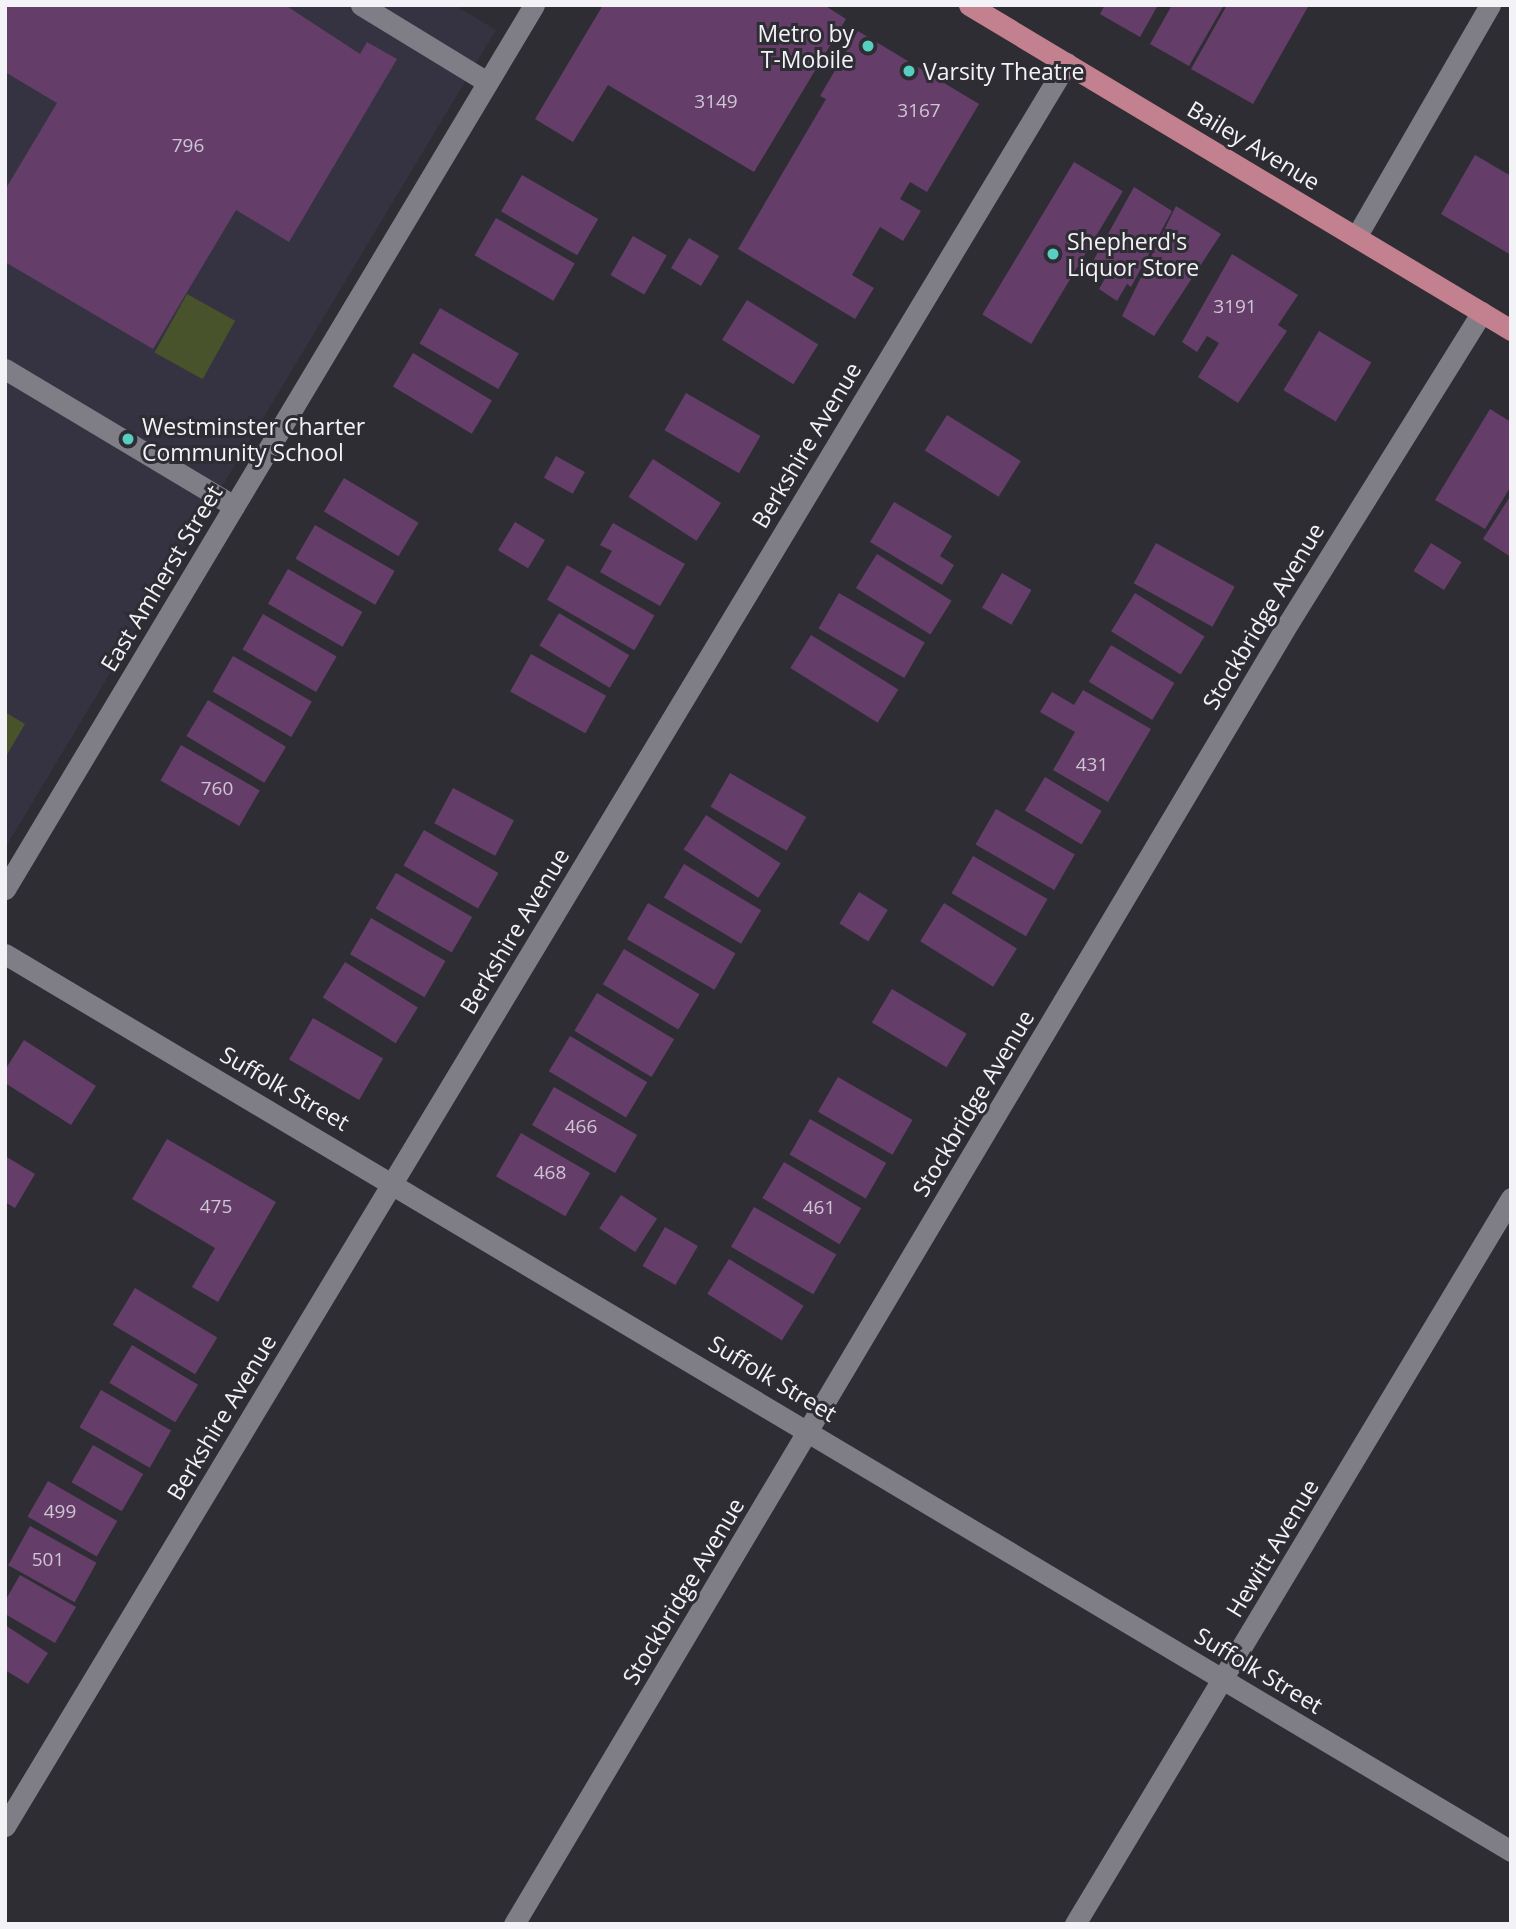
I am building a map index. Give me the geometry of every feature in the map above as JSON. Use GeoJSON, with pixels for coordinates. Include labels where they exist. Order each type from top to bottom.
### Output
{"type":"FeatureCollection","features":[{"type":"Feature","properties":{"kind":"main road","name":"Bailey Avenue"},"geometry":{"type":"LineString","coordinates":[[970,5],[1511,330]]}},
{"type":"Feature","properties":{"kind":"street"},"geometry":{"type":"LineString","coordinates":[[361,5],[488,82]]}},
{"type":"Feature","properties":{"kind":"street","name":"East Amherst Street"},"geometry":{"type":"LineString","coordinates":[[5,889],[534,5]]}},
{"type":"Feature","properties":{"kind":"street"},"geometry":{"type":"LineString","coordinates":[[1356,237],[1490,5]]}},
{"type":"Feature","properties":{"kind":"street","name":"Berkshire Avenue"},"geometry":{"type":"LineString","coordinates":[[5,1826],[1067,63]]}},
{"type":"Feature","properties":{"kind":"street","name":"Stockbridge Avenue"},"geometry":{"type":"LineString","coordinates":[[514,1924],[1289,622],[1482,313]]}},
{"type":"Feature","properties":{"kind":"street"},"geometry":{"type":"LineString","coordinates":[[5,369],[234,506]]}},
{"type":"Feature","properties":{"kind":"street","name":"Suffolk Street"},"geometry":{"type":"LineString","coordinates":[[5,954],[810,1430],[1511,1851]]}},
{"type":"Feature","properties":{"kind":"street","name":"Hewitt Avenue"},"geometry":{"type":"LineString","coordinates":[[1075,1924],[1224,1680],[1511,1198]]}},
{"type":"Feature","properties":{"kind":"shaded area","name":"Westminster Charter Community School"},"geometry":{"type":"Polygon","coordinates":[[[5,5],[454,5],[496,30],[5,848],[5,5]]]}},
{"type":"Feature","properties":{"kind":"green space"},"geometry":{"type":"Polygon","coordinates":[[[187,294],[235,321],[203,379],[155,353],[187,294]]]}},
{"type":"Feature","properties":{"kind":"green space"},"geometry":{"type":"Polygon","coordinates":[[[5,712],[25,724],[5,758],[5,712]]]}},
{"type":"Feature","properties":{"kind":"building"},"geometry":{"type":"Polygon","coordinates":[[[5,5],[285,5],[360,54],[367,42],[397,59],[289,242],[236,210],[153,349],[5,262],[5,190],[57,103],[5,72],[5,5]]]}},
{"type":"Feature","properties":{"kind":"building"},"geometry":{"type":"Polygon","coordinates":[[[603,5],[824,5],[846,19],[754,172],[608,85],[573,142],[535,119],[603,5]]]}},
{"type":"Feature","properties":{"kind":"building"},"geometry":{"type":"Polygon","coordinates":[[[1105,5],[1158,5],[1140,37],[1100,14],[1105,5]]]}},
{"type":"Feature","properties":{"kind":"building"},"geometry":{"type":"Polygon","coordinates":[[[1172,5],[1224,5],[1189,66],[1150,44],[1172,5]]]}},
{"type":"Feature","properties":{"kind":"building"},"geometry":{"type":"Polygon","coordinates":[[[1227,5],[1309,5],[1253,104],[1191,69],[1227,5]]]}},
{"type":"Feature","properties":{"kind":"building"},"geometry":{"type":"Polygon","coordinates":[[[858,31],[979,104],[927,192],[910,182],[900,199],[921,211],[903,241],[880,227],[852,275],[874,288],[855,319],[738,249],[826,99],[820,96],[858,31]]]}},
{"type":"Feature","properties":{"kind":"building"},"geometry":{"type":"Polygon","coordinates":[[[1475,155],[1511,176],[1511,255],[1441,214],[1475,155]]]}},
{"type":"Feature","properties":{"kind":"building","name":"Shepherd's Liquor Store"},"geometry":{"type":"Polygon","coordinates":[[[1074,162],[1123,191],[1031,344],[982,315],[1074,162]]]}},
{"type":"Feature","properties":{"kind":"building"},"geometry":{"type":"Polygon","coordinates":[[[522,175],[598,219],[577,255],[501,211],[522,175]]]}},
{"type":"Feature","properties":{"kind":"building"},"geometry":{"type":"Polygon","coordinates":[[[1134,187],[1172,211],[1131,287],[1127,284],[1117,301],[1099,289],[1108,273],[1092,263],[1134,187]]]}},
{"type":"Feature","properties":{"kind":"building"},"geometry":{"type":"Polygon","coordinates":[[[1176,206],[1221,234],[1154,336],[1122,316],[1176,206]]]}},
{"type":"Feature","properties":{"kind":"building"},"geometry":{"type":"Polygon","coordinates":[[[496,218],[575,264],[553,301],[474,255],[496,218]]]}},
{"type":"Feature","properties":{"kind":"building"},"geometry":{"type":"Polygon","coordinates":[[[633,236],[667,256],[644,294],[610,275],[633,236]]]}},
{"type":"Feature","properties":{"kind":"building"},"geometry":{"type":"Polygon","coordinates":[[[689,238],[719,256],[701,286],[671,268],[689,238]]]}},
{"type":"Feature","properties":{"kind":"building"},"geometry":{"type":"Polygon","coordinates":[[[1232,254],[1298,295],[1278,325],[1287,331],[1238,403],[1198,377],[1219,343],[1207,336],[1197,352],[1182,342],[1232,254]]]}},
{"type":"Feature","properties":{"kind":"building"},"geometry":{"type":"Polygon","coordinates":[[[747,300],[818,345],[793,384],[722,340],[747,300]]]}},
{"type":"Feature","properties":{"kind":"building"},"geometry":{"type":"Polygon","coordinates":[[[440,308],[519,354],[498,389],[420,344],[440,308]]]}},
{"type":"Feature","properties":{"kind":"building"},"geometry":{"type":"Polygon","coordinates":[[[1319,331],[1371,362],[1336,422],[1283,390],[1319,331]]]}},
{"type":"Feature","properties":{"kind":"building"},"geometry":{"type":"Polygon","coordinates":[[[413,353],[492,400],[472,434],[393,386],[413,353]]]}},
{"type":"Feature","properties":{"kind":"building"},"geometry":{"type":"Polygon","coordinates":[[[686,393],[760,436],[739,473],[664,430],[686,393]]]}},
{"type":"Feature","properties":{"kind":"building"},"geometry":{"type":"Polygon","coordinates":[[[1490,409],[1511,422],[1511,486],[1485,529],[1435,500],[1490,409]]]}},
{"type":"Feature","properties":{"kind":"building"},"geometry":{"type":"Polygon","coordinates":[[[947,415],[1021,461],[999,497],[925,451],[947,415]]]}},
{"type":"Feature","properties":{"kind":"building"},"geometry":{"type":"Polygon","coordinates":[[[556,456],[585,472],[573,494],[544,478],[556,456]]]}},
{"type":"Feature","properties":{"kind":"building"},"geometry":{"type":"Polygon","coordinates":[[[653,459],[721,503],[696,541],[628,497],[653,459]]]}},
{"type":"Feature","properties":{"kind":"building"},"geometry":{"type":"Polygon","coordinates":[[[344,478],[419,523],[398,556],[324,511],[344,478]]]}},
{"type":"Feature","properties":{"kind":"building"},"geometry":{"type":"Polygon","coordinates":[[[1511,495],[1511,557],[1483,539],[1511,495]]]}},
{"type":"Feature","properties":{"kind":"building"},"geometry":{"type":"Polygon","coordinates":[[[894,502],[952,536],[940,556],[954,565],[942,585],[870,542],[894,502]]]}},
{"type":"Feature","properties":{"kind":"building"},"geometry":{"type":"Polygon","coordinates":[[[515,522],[545,540],[528,568],[498,550],[515,522]]]}},
{"type":"Feature","properties":{"kind":"building"},"geometry":{"type":"Polygon","coordinates":[[[613,523],[685,564],[660,606],[600,572],[612,551],[600,545],[613,523]]]}},
{"type":"Feature","properties":{"kind":"building"},"geometry":{"type":"Polygon","coordinates":[[[315,525],[395,571],[375,605],[296,559],[315,525]]]}},
{"type":"Feature","properties":{"kind":"building"},"geometry":{"type":"Polygon","coordinates":[[[1156,543],[1235,587],[1212,627],[1134,583],[1156,543]]]}},
{"type":"Feature","properties":{"kind":"building"},"geometry":{"type":"Polygon","coordinates":[[[1431,543],[1462,562],[1444,590],[1414,571],[1431,543]]]}},
{"type":"Feature","properties":{"kind":"building"},"geometry":{"type":"Polygon","coordinates":[[[877,554],[952,601],[930,635],[856,588],[877,554]]]}},
{"type":"Feature","properties":{"kind":"building"},"geometry":{"type":"Polygon","coordinates":[[[567,565],[654,616],[634,650],[547,600],[567,565]]]}},
{"type":"Feature","properties":{"kind":"building"},"geometry":{"type":"Polygon","coordinates":[[[288,569],[362,612],[342,647],[268,604],[288,569]]]}},
{"type":"Feature","properties":{"kind":"building"},"geometry":{"type":"Polygon","coordinates":[[[1002,573],[1031,590],[1011,625],[982,608],[1002,573]]]}},
{"type":"Feature","properties":{"kind":"building"},"geometry":{"type":"Polygon","coordinates":[[[839,593],[925,642],[904,678],[818,629],[839,593]]]}},
{"type":"Feature","properties":{"kind":"building"},"geometry":{"type":"Polygon","coordinates":[[[1135,593],[1205,636],[1181,675],[1111,631],[1135,593]]]}},
{"type":"Feature","properties":{"kind":"building"},"geometry":{"type":"Polygon","coordinates":[[[559,613],[629,655],[610,688],[539,646],[559,613]]]}},
{"type":"Feature","properties":{"kind":"building"},"geometry":{"type":"Polygon","coordinates":[[[263,614],[337,656],[316,692],[242,650],[263,614]]]}},
{"type":"Feature","properties":{"kind":"building"},"geometry":{"type":"Polygon","coordinates":[[[811,635],[898,690],[878,723],[790,668],[811,635]]]}},
{"type":"Feature","properties":{"kind":"building"},"geometry":{"type":"Polygon","coordinates":[[[1111,645],[1174,683],[1152,720],[1089,682],[1111,645]]]}},
{"type":"Feature","properties":{"kind":"building"},"geometry":{"type":"Polygon","coordinates":[[[531,654],[606,696],[585,733],[510,692],[531,654]]]}},
{"type":"Feature","properties":{"kind":"building"},"geometry":{"type":"Polygon","coordinates":[[[233,656],[312,702],[291,737],[212,692],[233,656]]]}},
{"type":"Feature","properties":{"kind":"building"},"geometry":{"type":"Polygon","coordinates":[[[1083,690],[1151,729],[1108,802],[1053,770],[1075,732],[1040,712],[1052,692],[1074,705],[1083,690]]]}},
{"type":"Feature","properties":{"kind":"building"},"geometry":{"type":"Polygon","coordinates":[[[208,700],[286,747],[264,783],[186,736],[208,700]]]}},
{"type":"Feature","properties":{"kind":"building"},"geometry":{"type":"Polygon","coordinates":[[[181,745],[260,790],[239,826],[160,781],[181,745]]]}},
{"type":"Feature","properties":{"kind":"building"},"geometry":{"type":"Polygon","coordinates":[[[730,773],[806,817],[787,851],[710,807],[730,773]]]}},
{"type":"Feature","properties":{"kind":"building"},"geometry":{"type":"Polygon","coordinates":[[[1045,777],[1102,811],[1081,844],[1025,810],[1045,777]]]}},
{"type":"Feature","properties":{"kind":"building"},"geometry":{"type":"Polygon","coordinates":[[[453,788],[514,820],[495,856],[434,823],[453,788]]]}},
{"type":"Feature","properties":{"kind":"building"},"geometry":{"type":"Polygon","coordinates":[[[996,809],[1075,854],[1054,890],[976,845],[996,809]]]}},
{"type":"Feature","properties":{"kind":"building"},"geometry":{"type":"Polygon","coordinates":[[[706,815],[781,863],[758,898],[684,849],[706,815]]]}},
{"type":"Feature","properties":{"kind":"building"},"geometry":{"type":"Polygon","coordinates":[[[424,830],[498,873],[478,909],[404,866],[424,830]]]}},
{"type":"Feature","properties":{"kind":"building"},"geometry":{"type":"Polygon","coordinates":[[[973,856],[1047,899],[1026,936],[952,893],[973,856]]]}},
{"type":"Feature","properties":{"kind":"building"},"geometry":{"type":"Polygon","coordinates":[[[684,864],[761,910],[741,944],[664,897],[684,864]]]}},
{"type":"Feature","properties":{"kind":"building"},"geometry":{"type":"Polygon","coordinates":[[[396,873],[472,917],[452,953],[376,909],[396,873]]]}},
{"type":"Feature","properties":{"kind":"building"},"geometry":{"type":"Polygon","coordinates":[[[859,892],[888,910],[868,941],[839,923],[859,892]]]}},
{"type":"Feature","properties":{"kind":"building"},"geometry":{"type":"Polygon","coordinates":[[[648,903],[735,954],[714,990],[627,939],[648,903]]]}},
{"type":"Feature","properties":{"kind":"building"},"geometry":{"type":"Polygon","coordinates":[[[944,903],[1017,949],[993,987],[920,941],[944,903]]]}},
{"type":"Feature","properties":{"kind":"building"},"geometry":{"type":"Polygon","coordinates":[[[371,918],[445,961],[424,997],[350,954],[371,918]]]}},
{"type":"Feature","properties":{"kind":"building"},"geometry":{"type":"Polygon","coordinates":[[[624,949],[699,994],[678,1029],[603,984],[624,949]]]}},
{"type":"Feature","properties":{"kind":"building"},"geometry":{"type":"Polygon","coordinates":[[[345,962],[418,1008],[396,1043],[323,998],[345,962]]]}},
{"type":"Feature","properties":{"kind":"building"},"geometry":{"type":"Polygon","coordinates":[[[892,989],[967,1034],[946,1067],[872,1022],[892,989]]]}},
{"type":"Feature","properties":{"kind":"building"},"geometry":{"type":"Polygon","coordinates":[[[597,993],[674,1039],[651,1077],[574,1031],[597,993]]]}},
{"type":"Feature","properties":{"kind":"building"},"geometry":{"type":"Polygon","coordinates":[[[313,1018],[383,1058],[359,1100],[289,1060],[313,1018]]]}},
{"type":"Feature","properties":{"kind":"building"},"geometry":{"type":"Polygon","coordinates":[[[570,1036],[647,1082],[626,1117],[549,1071],[570,1036]]]}},
{"type":"Feature","properties":{"kind":"building"},"geometry":{"type":"Polygon","coordinates":[[[24,1040],[96,1086],[71,1125],[5,1083],[5,1070],[24,1040]]]}},
{"type":"Feature","properties":{"kind":"building"},"geometry":{"type":"Polygon","coordinates":[[[838,1077],[912,1120],[892,1155],[818,1112],[838,1077]]]}},
{"type":"Feature","properties":{"kind":"building"},"geometry":{"type":"Polygon","coordinates":[[[554,1087],[637,1135],[615,1173],[532,1125],[554,1087]]]}},
{"type":"Feature","properties":{"kind":"building"},"geometry":{"type":"Polygon","coordinates":[[[810,1119],[886,1163],[866,1199],[790,1155],[810,1119]]]}},
{"type":"Feature","properties":{"kind":"building"},"geometry":{"type":"Polygon","coordinates":[[[521,1133],[590,1173],[565,1216],[496,1176],[521,1133]]]}},
{"type":"Feature","properties":{"kind":"building"},"geometry":{"type":"Polygon","coordinates":[[[167,1139],[276,1202],[218,1302],[192,1287],[215,1248],[132,1199],[167,1139]]]}},
{"type":"Feature","properties":{"kind":"building"},"geometry":{"type":"Polygon","coordinates":[[[5,1156],[35,1174],[15,1208],[5,1202],[5,1156]]]}},
{"type":"Feature","properties":{"kind":"building"},"geometry":{"type":"Polygon","coordinates":[[[784,1162],[861,1208],[840,1244],[762,1198],[784,1162]]]}},
{"type":"Feature","properties":{"kind":"building"},"geometry":{"type":"Polygon","coordinates":[[[621,1195],[657,1218],[635,1252],[599,1229],[621,1195]]]}},
{"type":"Feature","properties":{"kind":"building"},"geometry":{"type":"Polygon","coordinates":[[[754,1207],[836,1254],[813,1294],[731,1247],[754,1207]]]}},
{"type":"Feature","properties":{"kind":"building"},"geometry":{"type":"Polygon","coordinates":[[[665,1227],[698,1246],[675,1285],[642,1266],[665,1227]]]}},
{"type":"Feature","properties":{"kind":"building"},"geometry":{"type":"Polygon","coordinates":[[[729,1259],[804,1306],[782,1340],[707,1294],[729,1259]]]}},
{"type":"Feature","properties":{"kind":"building"},"geometry":{"type":"Polygon","coordinates":[[[135,1288],[217,1337],[195,1374],[113,1325],[135,1288]]]}},
{"type":"Feature","properties":{"kind":"building"},"geometry":{"type":"Polygon","coordinates":[[[132,1345],[198,1385],[175,1422],[109,1383],[132,1345]]]}},
{"type":"Feature","properties":{"kind":"building"},"geometry":{"type":"Polygon","coordinates":[[[101,1390],[171,1430],[150,1468],[80,1427],[101,1390]]]}},
{"type":"Feature","properties":{"kind":"building"},"geometry":{"type":"Polygon","coordinates":[[[93,1445],[143,1474],[122,1511],[72,1482],[93,1445]]]}},
{"type":"Feature","properties":{"kind":"building"},"geometry":{"type":"Polygon","coordinates":[[[48,1481],[117,1521],[97,1557],[28,1517],[48,1481]]]}},
{"type":"Feature","properties":{"kind":"building"},"geometry":{"type":"Polygon","coordinates":[[[30,1526],[96,1563],[75,1602],[8,1565],[30,1526]]]}},
{"type":"Feature","properties":{"kind":"building"},"geometry":{"type":"Polygon","coordinates":[[[20,1575],[76,1607],[55,1643],[5,1614],[5,1601],[20,1575]]]}},
{"type":"Feature","properties":{"kind":"building"},"geometry":{"type":"Polygon","coordinates":[[[5,1625],[48,1653],[28,1684],[5,1670],[5,1625]]]}},
{"type":"Feature","properties":{"kind":"place","name":"Metro by T-Mobile"},"geometry":{"type":"Point","coordinates":[868,46]}},
{"type":"Feature","properties":{"kind":"place","name":"Varsity Theatre"},"geometry":{"type":"Point","coordinates":[909,71]}},
{"type":"Feature","properties":{"kind":"place","name":"Shepherd's Liquor Store"},"geometry":{"type":"Point","coordinates":[1053,254]}},
{"type":"Feature","properties":{"kind":"place","name":"Westminster Charter Community School"},"geometry":{"type":"Point","coordinates":[128,439]}}]}
